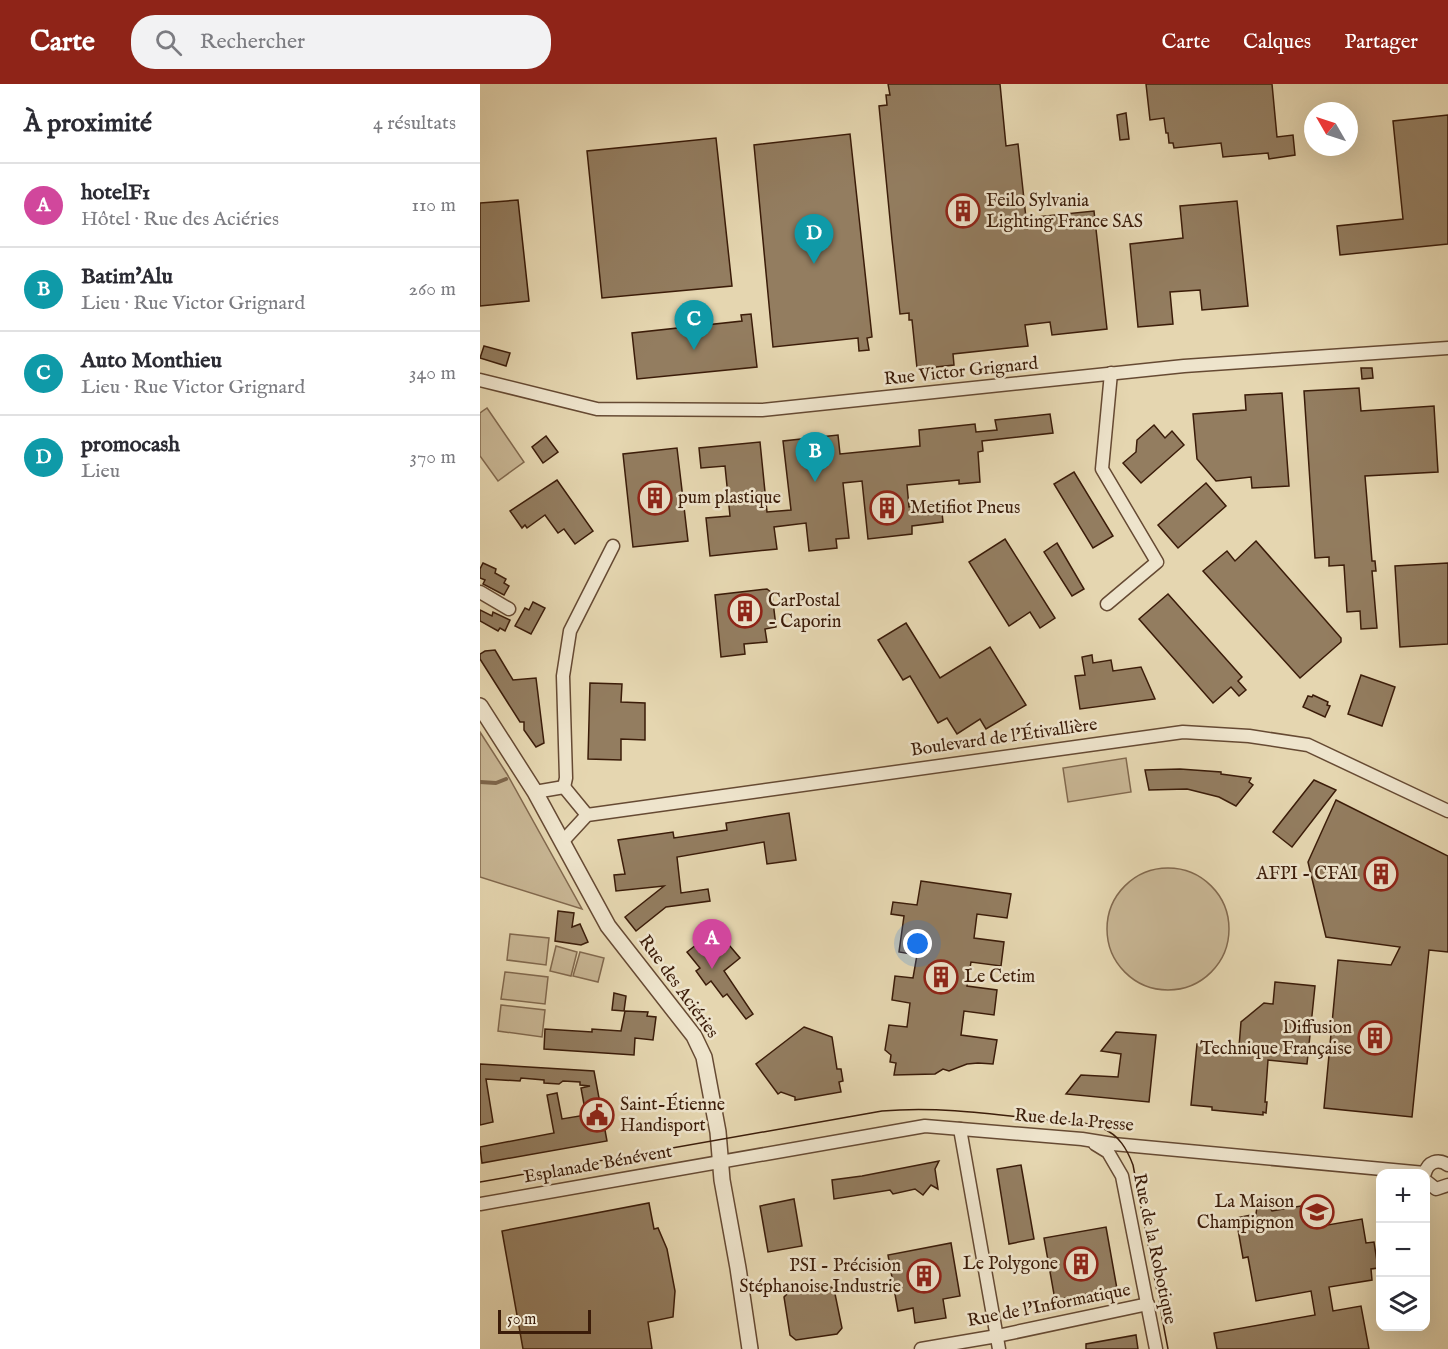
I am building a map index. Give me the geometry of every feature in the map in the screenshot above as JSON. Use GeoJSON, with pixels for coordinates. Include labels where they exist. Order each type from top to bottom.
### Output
{"type":"FeatureCollection","features":[{"type":"Feature","properties":{"kind":"street","name":"Rue Victor Grignard"},"geometry":{"type":"LineString","coordinates":[[480,380],[597,409],[762,410],[1184,366],[1448,348]]}},
{"type":"Feature","properties":{"kind":"street"},"geometry":{"type":"LineString","coordinates":[[1107,604],[1157,561],[1102,468],[1111,373]]}},
{"type":"Feature","properties":{"kind":"street"},"geometry":{"type":"LineString","coordinates":[[564,787],[566,778],[563,676],[570,631],[613,546]]}},
{"type":"Feature","properties":{"kind":"street"},"geometry":{"type":"LineString","coordinates":[[480,592],[509,609]]}},
{"type":"Feature","properties":{"kind":"street","name":"Rue des Aciéries"},"geometry":{"type":"LineString","coordinates":[[480,706],[535,792],[608,926],[668,1001],[699,1045],[704,1057],[718,1129],[722,1180],[750,1349]]}},
{"type":"Feature","properties":{"kind":"street","name":"Boulevard de l'Étivallière"},"geometry":{"type":"LineString","coordinates":[[587,816],[1183,732],[1249,736],[1308,745],[1448,811]]}},
{"type":"Feature","properties":{"kind":"street"},"geometry":{"type":"LineString","coordinates":[[535,792],[564,787]]}},
{"type":"Feature","properties":{"kind":"street"},"geometry":{"type":"LineString","coordinates":[[563,841],[587,816],[564,787]]}},
{"type":"Feature","properties":{"kind":"street","name":"Rue de la Presse"},"geometry":{"type":"LineString","coordinates":[[722,1161],[918,1127],[940,1126],[1382,1169]]}},
{"type":"Feature","properties":{"kind":"street"},"geometry":{"type":"LineString","coordinates":[[960,1129],[999,1349]]}},
{"type":"Feature","properties":{"kind":"street","name":"Rue de la Robotique"},"geometry":{"type":"LineString","coordinates":[[1083,1139],[1108,1152],[1122,1176],[1155,1349]]}},
{"type":"Feature","properties":{"kind":"street","name":"Esplanade Bénévent"},"geometry":{"type":"LineString","coordinates":[[480,1204],[722,1161]]}},
{"type":"Feature","properties":{"kind":"street"},"geometry":{"type":"LineString","coordinates":[[1427,1169],[1430,1164],[1447,1161]]}},
{"type":"Feature","properties":{"kind":"street"},"geometry":{"type":"LineString","coordinates":[[1430,1184],[1436,1189],[1448,1185]]}},
{"type":"Feature","properties":{"kind":"street","name":"Rue de l'Informatique"},"geometry":{"type":"LineString","coordinates":[[921,1349],[997,1336],[1148,1304]]}},
{"type":"Feature","properties":{"kind":"shaded area"},"geometry":{"type":"Polygon","coordinates":[[[487,408],[524,462],[498,481],[480,456],[480,413],[487,408]]]}},
{"type":"Feature","properties":{"kind":"shaded area"},"geometry":{"type":"Polygon","coordinates":[[[480,732],[507,774],[582,909],[480,877],[480,732]]]}},
{"type":"Feature","properties":{"kind":"shaded area"},"geometry":{"type":"Polygon","coordinates":[[[1126,758],[1131,792],[1068,802],[1063,768],[1126,758]]]}},
{"type":"Feature","properties":{"kind":"shaded area"},"geometry":{"type":"Polygon","coordinates":[[[1168,868],[1191,873],[1211,886],[1224,906],[1229,929],[1224,952],[1211,972],[1191,985],[1168,990],[1145,985],[1125,972],[1112,952],[1107,929],[1112,906],[1125,886],[1145,873],[1168,868]]]}},
{"type":"Feature","properties":{"kind":"shaded area"},"geometry":{"type":"Polygon","coordinates":[[[510,934],[549,938],[546,965],[507,960],[510,934]]]}},
{"type":"Feature","properties":{"kind":"shaded area"},"geometry":{"type":"Polygon","coordinates":[[[556,946],[577,952],[571,976],[550,971],[556,946]]]}},
{"type":"Feature","properties":{"kind":"shaded area"},"geometry":{"type":"Polygon","coordinates":[[[580,952],[604,958],[598,982],[573,976],[580,952]]]}},
{"type":"Feature","properties":{"kind":"shaded area"},"geometry":{"type":"Polygon","coordinates":[[[505,972],[548,977],[545,1004],[501,999],[505,972]]]}},
{"type":"Feature","properties":{"kind":"shaded area"},"geometry":{"type":"Polygon","coordinates":[[[501,1005],[545,1010],[542,1037],[498,1031],[501,1005]]]}},
{"type":"Feature","properties":{"kind":"building","name":"Feilo Sylvania Lighting France SAS"},"geometry":{"type":"Polygon","coordinates":[[[888,84],[1000,84],[1006,146],[1018,144],[1026,218],[1094,211],[1107,329],[1052,335],[1050,322],[1025,325],[1028,346],[953,354],[954,365],[936,367],[932,372],[926,368],[917,368],[912,320],[909,320],[909,313],[900,314],[892,240],[879,106],[887,105],[886,95],[890,95],[888,84]]]}},
{"type":"Feature","properties":{"kind":"building"},"geometry":{"type":"Polygon","coordinates":[[[1146,84],[1272,84],[1277,137],[1293,135],[1295,155],[1269,159],[1268,153],[1223,157],[1221,143],[1174,148],[1173,143],[1169,143],[1164,118],[1150,120],[1146,84]]]}},
{"type":"Feature","properties":{"kind":"building"},"geometry":{"type":"Polygon","coordinates":[[[1126,113],[1129,139],[1120,140],[1117,115],[1126,113]]]}},
{"type":"Feature","properties":{"kind":"building"},"geometry":{"type":"Polygon","coordinates":[[[1448,115],[1448,244],[1340,255],[1337,226],[1403,219],[1393,121],[1448,115]]]}},
{"type":"Feature","properties":{"kind":"building"},"geometry":{"type":"Polygon","coordinates":[[[850,134],[872,337],[867,338],[869,350],[859,351],[858,338],[773,347],[754,145],[850,134]]]}},
{"type":"Feature","properties":{"kind":"building"},"geometry":{"type":"Polygon","coordinates":[[[716,138],[732,286],[602,298],[587,151],[716,138]]]}},
{"type":"Feature","properties":{"kind":"building"},"geometry":{"type":"Polygon","coordinates":[[[518,200],[529,301],[480,306],[480,203],[518,200]]]}},
{"type":"Feature","properties":{"kind":"building"},"geometry":{"type":"Polygon","coordinates":[[[1237,201],[1248,306],[1202,310],[1200,290],[1170,292],[1173,324],[1138,327],[1130,244],[1183,238],[1180,206],[1237,201]]]}},
{"type":"Feature","properties":{"kind":"building"},"geometry":{"type":"Polygon","coordinates":[[[751,314],[757,367],[637,379],[632,333],[742,321],[741,315],[751,314]]]}},
{"type":"Feature","properties":{"kind":"building"},"geometry":{"type":"Polygon","coordinates":[[[484,346],[510,353],[506,366],[480,358],[484,346]]]}},
{"type":"Feature","properties":{"kind":"building"},"geometry":{"type":"Polygon","coordinates":[[[1361,368],[1372,368],[1373,378],[1362,379],[1361,368]]]}},
{"type":"Feature","properties":{"kind":"building"},"geometry":{"type":"Polygon","coordinates":[[[1359,388],[1361,411],[1434,406],[1438,472],[1365,476],[1372,561],[1375,561],[1376,571],[1372,571],[1377,628],[1361,629],[1360,611],[1347,612],[1344,565],[1329,566],[1329,557],[1315,558],[1304,391],[1359,388]]]}},
{"type":"Feature","properties":{"kind":"building"},"geometry":{"type":"Polygon","coordinates":[[[1282,393],[1289,486],[1252,488],[1251,477],[1216,481],[1197,459],[1193,414],[1246,410],[1245,395],[1282,393]]]}},
{"type":"Feature","properties":{"kind":"building"},"geometry":{"type":"Polygon","coordinates":[[[1050,414],[1053,433],[982,441],[983,451],[978,452],[980,482],[959,484],[959,480],[907,485],[909,507],[941,503],[943,522],[912,526],[912,534],[868,539],[862,481],[843,483],[849,538],[836,539],[837,548],[809,551],[806,523],[774,527],[777,549],[710,556],[706,518],[730,516],[725,466],[701,468],[699,448],[760,442],[767,512],[791,510],[783,441],[838,435],[840,454],[920,446],[919,430],[975,424],[976,432],[997,430],[995,420],[1050,414]]]}},
{"type":"Feature","properties":{"kind":"building"},"geometry":{"type":"Polygon","coordinates":[[[1154,425],[1165,438],[1172,431],[1184,445],[1141,483],[1123,463],[1136,452],[1137,440],[1154,425]]]}},
{"type":"Feature","properties":{"kind":"building"},"geometry":{"type":"Polygon","coordinates":[[[546,436],[558,452],[543,463],[532,447],[546,436]]]}},
{"type":"Feature","properties":{"kind":"building","name":"pum plastique"},"geometry":{"type":"Polygon","coordinates":[[[677,448],[688,541],[633,547],[623,454],[677,448]]]}},
{"type":"Feature","properties":{"kind":"building"},"geometry":{"type":"Polygon","coordinates":[[[1074,472],[1113,536],[1093,548],[1054,484],[1074,472]]]}},
{"type":"Feature","properties":{"kind":"building"},"geometry":{"type":"Polygon","coordinates":[[[557,480],[593,531],[575,544],[564,529],[558,533],[545,515],[527,528],[525,525],[522,528],[510,511],[557,480]]]}},
{"type":"Feature","properties":{"kind":"building"},"geometry":{"type":"Polygon","coordinates":[[[1206,483],[1226,506],[1178,548],[1158,525],[1206,483]]]}},
{"type":"Feature","properties":{"kind":"building"},"geometry":{"type":"Polygon","coordinates":[[[1005,539],[1055,618],[1040,628],[1030,612],[1009,626],[969,562],[1005,539]]]}},
{"type":"Feature","properties":{"kind":"building"},"geometry":{"type":"Polygon","coordinates":[[[1256,541],[1341,638],[1341,642],[1300,678],[1203,571],[1227,551],[1235,561],[1256,541]]]}},
{"type":"Feature","properties":{"kind":"building"},"geometry":{"type":"Polygon","coordinates":[[[1057,543],[1084,589],[1072,596],[1044,552],[1057,543]]]}},
{"type":"Feature","properties":{"kind":"building"},"geometry":{"type":"Polygon","coordinates":[[[483,563],[496,569],[495,573],[506,579],[504,583],[509,586],[504,595],[483,584],[485,580],[480,578],[480,569],[483,563]]]}},
{"type":"Feature","properties":{"kind":"building"},"geometry":{"type":"Polygon","coordinates":[[[1448,563],[1448,644],[1400,647],[1395,566],[1448,563]]]}},
{"type":"Feature","properties":{"kind":"building","name":"CarPostal - Caporin"},"geometry":{"type":"Polygon","coordinates":[[[767,589],[772,593],[776,627],[765,629],[767,642],[744,644],[745,654],[721,657],[715,595],[767,589]]]}},
{"type":"Feature","properties":{"kind":"building"},"geometry":{"type":"Polygon","coordinates":[[[1168,594],[1242,677],[1238,681],[1246,690],[1239,696],[1231,687],[1213,703],[1139,619],[1168,594]]]}},
{"type":"Feature","properties":{"kind":"building"},"geometry":{"type":"Polygon","coordinates":[[[533,602],[545,608],[531,634],[515,626],[525,608],[529,610],[533,602]]]}},
{"type":"Feature","properties":{"kind":"building"},"geometry":{"type":"Polygon","coordinates":[[[480,610],[492,616],[493,612],[510,620],[505,631],[500,628],[498,631],[480,621],[480,610]]]}},
{"type":"Feature","properties":{"kind":"building"},"geometry":{"type":"Polygon","coordinates":[[[906,623],[940,678],[990,647],[1026,705],[986,729],[980,719],[957,734],[947,718],[938,723],[910,676],[903,680],[878,640],[906,623]]]}},
{"type":"Feature","properties":{"kind":"building"},"geometry":{"type":"Polygon","coordinates":[[[495,650],[513,680],[536,678],[544,743],[536,747],[524,730],[524,722],[520,722],[480,659],[480,654],[485,651],[495,650]]]}},
{"type":"Feature","properties":{"kind":"building"},"geometry":{"type":"Polygon","coordinates":[[[1092,655],[1093,663],[1111,660],[1113,671],[1141,667],[1155,699],[1080,709],[1075,676],[1085,675],[1082,657],[1092,655]]]}},
{"type":"Feature","properties":{"kind":"building"},"geometry":{"type":"Polygon","coordinates":[[[1361,675],[1395,687],[1382,726],[1348,714],[1361,675]]]}},
{"type":"Feature","properties":{"kind":"building"},"geometry":{"type":"Polygon","coordinates":[[[590,683],[622,684],[621,702],[645,703],[645,740],[621,739],[621,760],[588,759],[590,683]]]}},
{"type":"Feature","properties":{"kind":"building"},"geometry":{"type":"Polygon","coordinates":[[[1313,695],[1328,702],[1327,705],[1330,706],[1325,717],[1303,707],[1308,696],[1313,695]]]}},
{"type":"Feature","properties":{"kind":"building"},"geometry":{"type":"Polygon","coordinates":[[[1180,769],[1221,772],[1221,774],[1251,778],[1249,782],[1253,785],[1236,806],[1219,797],[1187,789],[1149,790],[1145,770],[1180,769]]]}},
{"type":"Feature","properties":{"kind":"building"},"geometry":{"type":"Polygon","coordinates":[[[1314,780],[1336,790],[1292,847],[1273,832],[1314,780]]]}},
{"type":"Feature","properties":{"kind":"building"},"geometry":{"type":"Polygon","coordinates":[[[1336,800],[1448,856],[1448,952],[1429,950],[1412,1117],[1324,1108],[1338,960],[1391,965],[1400,947],[1326,937],[1308,862],[1336,800]]]}},
{"type":"Feature","properties":{"kind":"building"},"geometry":{"type":"Polygon","coordinates":[[[789,813],[796,860],[767,864],[764,842],[677,857],[681,893],[708,889],[710,901],[666,907],[636,931],[625,917],[664,886],[616,891],[614,875],[625,874],[618,840],[673,832],[674,838],[727,830],[726,823],[789,813]]]}},
{"type":"Feature","properties":{"kind":"building","name":"Le Cetim"},"geometry":{"type":"Polygon","coordinates":[[[921,881],[1011,894],[1007,918],[977,914],[974,938],[1004,942],[1001,966],[971,962],[967,986],[997,990],[994,1015],[964,1011],[961,1035],[997,1040],[993,1064],[967,1064],[949,1071],[943,1069],[935,1074],[894,1075],[896,1063],[890,1062],[891,1055],[885,1050],[889,1025],[907,1027],[910,1003],[892,1000],[895,976],[913,978],[917,955],[899,952],[904,916],[891,914],[893,902],[917,905],[921,881]]]}},
{"type":"Feature","properties":{"kind":"building"},"geometry":{"type":"Polygon","coordinates":[[[558,911],[574,913],[572,927],[580,924],[588,942],[581,945],[555,941],[558,911]]]}},
{"type":"Feature","properties":{"kind":"building"},"geometry":{"type":"Polygon","coordinates":[[[701,941],[713,957],[729,945],[740,958],[724,971],[753,1014],[746,1019],[727,994],[723,997],[711,981],[706,985],[696,971],[700,968],[687,952],[701,941]]]}},
{"type":"Feature","properties":{"kind":"building"},"geometry":{"type":"Polygon","coordinates":[[[1275,982],[1315,986],[1307,1064],[1268,1060],[1266,1113],[1263,1112],[1263,1115],[1212,1110],[1212,1107],[1191,1105],[1197,1044],[1239,1047],[1241,1022],[1264,1003],[1273,1004],[1275,982]]]}},
{"type":"Feature","properties":{"kind":"building"},"geometry":{"type":"Polygon","coordinates":[[[614,993],[626,996],[624,1011],[612,1010],[614,993]]]}},
{"type":"Feature","properties":{"kind":"building"},"geometry":{"type":"Polygon","coordinates":[[[625,1011],[648,1012],[647,1016],[656,1017],[653,1040],[635,1038],[634,1055],[544,1049],[545,1029],[621,1031],[625,1011]]]}},
{"type":"Feature","properties":{"kind":"building"},"geometry":{"type":"Polygon","coordinates":[[[804,1027],[832,1037],[837,1069],[841,1069],[843,1081],[839,1082],[841,1092],[795,1100],[795,1097],[781,1092],[778,1094],[756,1064],[804,1027]]]}},
{"type":"Feature","properties":{"kind":"building"},"geometry":{"type":"Polygon","coordinates":[[[1116,1032],[1156,1035],[1149,1102],[1066,1094],[1081,1075],[1118,1077],[1121,1054],[1101,1051],[1116,1032]]]}},
{"type":"Feature","properties":{"kind":"building"},"geometry":{"type":"Polygon","coordinates":[[[480,1064],[594,1071],[607,1141],[482,1163],[480,1147],[554,1133],[547,1095],[557,1093],[562,1119],[586,1115],[581,1088],[590,1086],[580,1085],[580,1082],[544,1083],[544,1080],[521,1078],[520,1081],[486,1079],[493,1122],[480,1125],[480,1064]]]}},
{"type":"Feature","properties":{"kind":"building"},"geometry":{"type":"Polygon","coordinates":[[[939,1161],[935,1169],[938,1189],[931,1185],[923,1195],[915,1189],[893,1194],[890,1190],[834,1199],[832,1180],[939,1161]]]}},
{"type":"Feature","properties":{"kind":"building"},"geometry":{"type":"Polygon","coordinates":[[[1021,1165],[1034,1239],[1009,1244],[997,1169],[1021,1165]]]}},
{"type":"Feature","properties":{"kind":"building"},"geometry":{"type":"Polygon","coordinates":[[[794,1199],[802,1246],[768,1252],[760,1206],[794,1199]]]}},
{"type":"Feature","properties":{"kind":"building"},"geometry":{"type":"Polygon","coordinates":[[[1324,1202],[1328,1225],[1362,1219],[1366,1243],[1374,1242],[1376,1268],[1371,1269],[1372,1280],[1329,1287],[1333,1311],[1361,1306],[1369,1349],[1217,1349],[1214,1333],[1315,1315],[1311,1291],[1256,1301],[1248,1257],[1243,1258],[1236,1218],[1256,1214],[1257,1207],[1262,1203],[1268,1205],[1272,1211],[1324,1202]]]}},
{"type":"Feature","properties":{"kind":"building"},"geometry":{"type":"Polygon","coordinates":[[[649,1203],[654,1229],[658,1228],[667,1249],[675,1291],[673,1317],[648,1322],[652,1349],[523,1349],[502,1231],[649,1203]]]}},
{"type":"Feature","properties":{"kind":"building","name":"Le Polygone"},"geometry":{"type":"Polygon","coordinates":[[[1106,1227],[1117,1289],[1055,1300],[1044,1238],[1106,1227]]]}},
{"type":"Feature","properties":{"kind":"building","name":"PSI - Précision Stéphanoise Industrie"},"geometry":{"type":"Polygon","coordinates":[[[951,1243],[960,1296],[943,1299],[946,1318],[915,1323],[913,1308],[898,1311],[888,1255],[951,1243]]]}},
{"type":"Feature","properties":{"kind":"building"},"geometry":{"type":"Polygon","coordinates":[[[828,1285],[834,1289],[842,1328],[837,1334],[796,1340],[790,1335],[784,1297],[789,1292],[828,1285]]]}},
{"type":"Feature","properties":{"kind":"building"},"geometry":{"type":"Polygon","coordinates":[[[1136,1335],[1138,1349],[1086,1349],[1086,1344],[1136,1335]]]}},
{"type":"Feature","properties":{"kind":"waterway"},"geometry":{"type":"LineString","coordinates":[[480,782],[496,783],[506,779]]}},
{"type":"Feature","properties":{"kind":"tram line"},"geometry":{"type":"LineString","coordinates":[[480,1182],[882,1111],[923,1109],[965,1111],[1089,1124],[1108,1131],[1118,1139],[1133,1165],[1168,1349]]}},
{"type":"Feature","properties":{"kind":"place","name":"Feilo Sylvania Lighting France SAS"},"geometry":{"type":"Point","coordinates":[963,211]}},
{"type":"Feature","properties":{"kind":"place","name":"promocash"},"geometry":{"type":"Point","coordinates":[814,264]}},
{"type":"Feature","properties":{"kind":"place","name":"Auto Monthieu"},"geometry":{"type":"Point","coordinates":[694,350]}},
{"type":"Feature","properties":{"kind":"place","name":"Batim'Alu"},"geometry":{"type":"Point","coordinates":[815,482]}},
{"type":"Feature","properties":{"kind":"place","name":"pum plastique"},"geometry":{"type":"Point","coordinates":[655,498]}},
{"type":"Feature","properties":{"kind":"place","name":"Metifiot Pneus"},"geometry":{"type":"Point","coordinates":[887,508]}},
{"type":"Feature","properties":{"kind":"place","name":"CarPostal - Caporin"},"geometry":{"type":"Point","coordinates":[745,611]}},
{"type":"Feature","properties":{"kind":"place","name":"AFPI - CFAI"},"geometry":{"type":"Point","coordinates":[1381,874]}},
{"type":"Feature","properties":{"kind":"place","name":"hotelF1"},"geometry":{"type":"Point","coordinates":[712,969]}},
{"type":"Feature","properties":{"kind":"place","name":"Le Cetim"},"geometry":{"type":"Point","coordinates":[941,977]}},
{"type":"Feature","properties":{"kind":"place","name":"Diffusion Technique Française"},"geometry":{"type":"Point","coordinates":[1375,1038]}},
{"type":"Feature","properties":{"kind":"place","name":"Saint-Étienne Handisport"},"geometry":{"type":"Point","coordinates":[597,1115]}},
{"type":"Feature","properties":{"kind":"place","name":"La Maison Champignon"},"geometry":{"type":"Point","coordinates":[1317,1212]}},
{"type":"Feature","properties":{"kind":"place","name":"Le Polygone"},"geometry":{"type":"Point","coordinates":[1081,1264]}},
{"type":"Feature","properties":{"kind":"place","name":"PSI - Précision Stéphanoise Industrie"},"geometry":{"type":"Point","coordinates":[924,1276]}}]}
